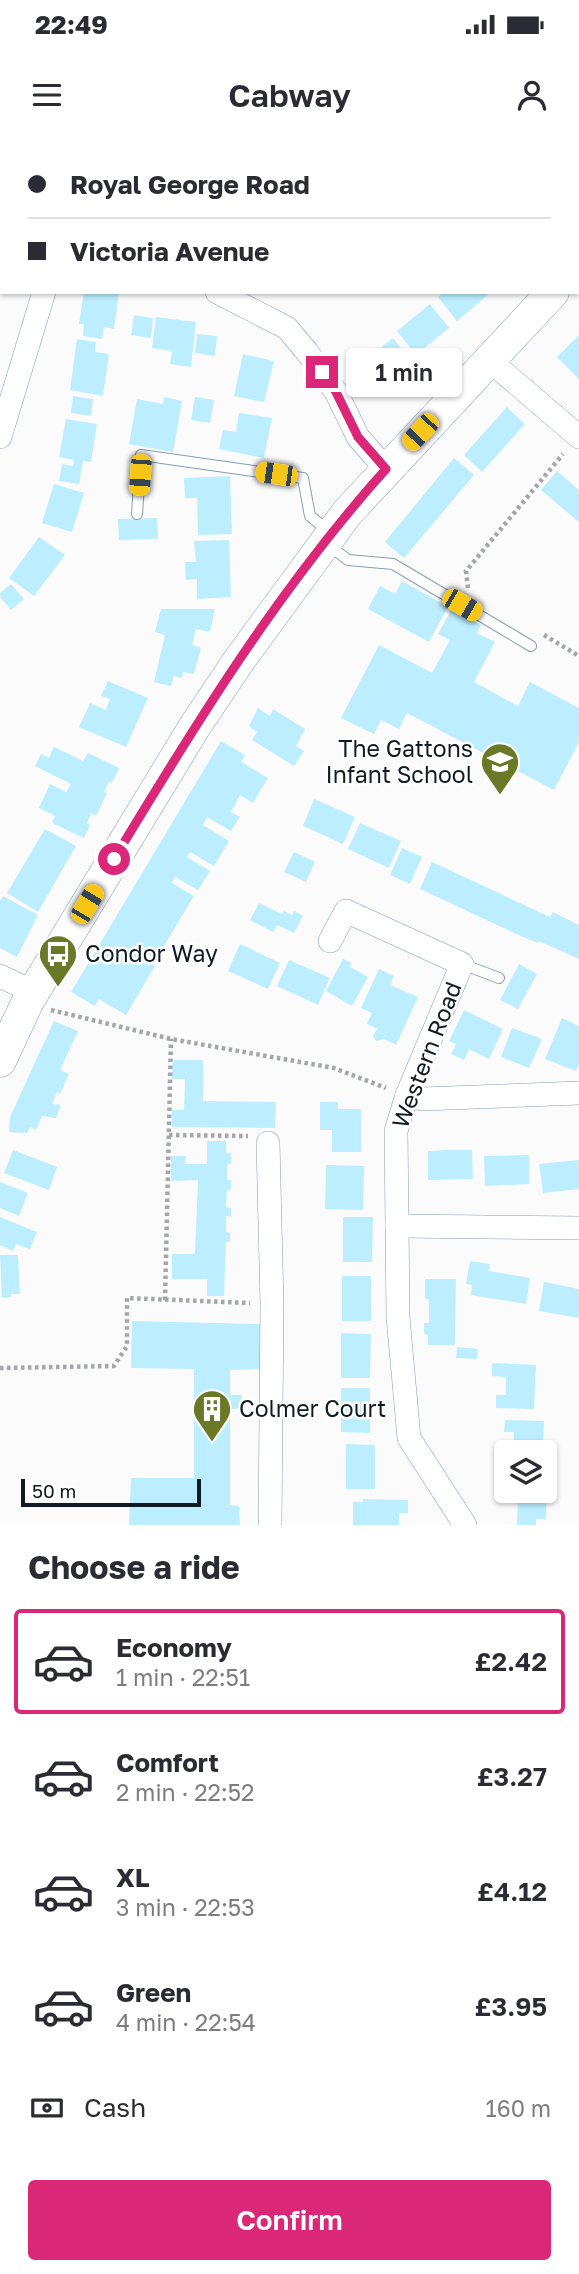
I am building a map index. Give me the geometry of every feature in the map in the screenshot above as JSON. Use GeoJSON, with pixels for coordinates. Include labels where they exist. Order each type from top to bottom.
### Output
{"type":"FeatureCollection","features":[{"type":"Feature","properties":{"kind":"street"},"geometry":{"type":"LineString","coordinates":[[0,437],[43,294]]}},
{"type":"Feature","properties":{"kind":"street"},"geometry":{"type":"LineString","coordinates":[[221,294],[287,328],[336,392],[358,437],[386,469]]}},
{"type":"Feature","properties":{"kind":"street"},"geometry":{"type":"LineString","coordinates":[[0,1061],[31,997],[195,726],[240,659],[328,538],[386,469],[551,294]]}},
{"type":"Feature","properties":{"kind":"street"},"geometry":{"type":"LineString","coordinates":[[489,359],[578,437]]}},
{"type":"Feature","properties":{"kind":"street","name":"Western Road"},"geometry":{"type":"LineString","coordinates":[[330,941],[346,911],[462,964],[407,1095],[396,1131],[398,1317],[409,1438],[465,1525]]}},
{"type":"Feature","properties":{"kind":"street"},"geometry":{"type":"LineString","coordinates":[[0,976],[31,997]]}},
{"type":"Feature","properties":{"kind":"street"},"geometry":{"type":"LineString","coordinates":[[407,1095],[422,1099],[579,1093]]}},
{"type":"Feature","properties":{"kind":"street"},"geometry":{"type":"LineString","coordinates":[[268,1143],[272,1304],[270,1525]]}},
{"type":"Feature","properties":{"kind":"street"},"geometry":{"type":"LineString","coordinates":[[397,1226],[579,1228]]}},
{"type":"Feature","properties":{"kind":"lane"},"geometry":{"type":"LineString","coordinates":[[137,514],[141,455],[303,478],[310,516],[348,560],[393,564],[531,646]]}},
{"type":"Feature","properties":{"kind":"lane"},"geometry":{"type":"LineString","coordinates":[[462,964],[499,978]]}},
{"type":"Feature","properties":{"kind":"path"},"geometry":{"type":"LineString","coordinates":[[479,596],[468,589],[466,571],[578,437]]}},
{"type":"Feature","properties":{"kind":"path"},"geometry":{"type":"LineString","coordinates":[[534,629],[579,656]]}},
{"type":"Feature","properties":{"kind":"path"},"geometry":{"type":"LineString","coordinates":[[31,997],[45,1009],[171,1039],[334,1068],[407,1095]]}},
{"type":"Feature","properties":{"kind":"path"},"geometry":{"type":"LineString","coordinates":[[165,1300],[171,1039]]}},
{"type":"Feature","properties":{"kind":"path"},"geometry":{"type":"LineString","coordinates":[[169,1135],[268,1136],[268,1143]]}},
{"type":"Feature","properties":{"kind":"path"},"geometry":{"type":"LineString","coordinates":[[0,1368],[114,1366],[127,1346],[127,1298],[272,1304]]}},
{"type":"Feature","properties":{"kind":"building"},"geometry":{"type":"Polygon","coordinates":[[[84,294],[119,294],[114,329],[104,327],[102,339],[83,336],[84,324],[79,324],[84,294]]]}},
{"type":"Feature","properties":{"kind":"building"},"geometry":{"type":"Polygon","coordinates":[[[441,294],[489,294],[457,321],[438,297],[441,294]]]}},
{"type":"Feature","properties":{"kind":"building"},"geometry":{"type":"Polygon","coordinates":[[[430,304],[449,328],[416,355],[397,331],[430,304]]]}},
{"type":"Feature","properties":{"kind":"building"},"geometry":{"type":"Polygon","coordinates":[[[134,315],[153,318],[151,338],[131,335],[134,315]]]}},
{"type":"Feature","properties":{"kind":"building"},"geometry":{"type":"Polygon","coordinates":[[[156,317],[196,322],[191,367],[170,364],[172,351],[152,348],[156,317]]]}},
{"type":"Feature","properties":{"kind":"building"},"geometry":{"type":"Polygon","coordinates":[[[197,334],[217,336],[215,356],[195,353],[197,334]]]}},
{"type":"Feature","properties":{"kind":"building"},"geometry":{"type":"Polygon","coordinates":[[[579,335],[579,379],[557,357],[579,335]]]}},
{"type":"Feature","properties":{"kind":"building"},"geometry":{"type":"Polygon","coordinates":[[[393,338],[412,362],[379,389],[359,365],[393,338]]]}},
{"type":"Feature","properties":{"kind":"building"},"geometry":{"type":"Polygon","coordinates":[[[77,339],[96,342],[95,352],[109,354],[103,396],[70,390],[77,339]]]}},
{"type":"Feature","properties":{"kind":"building"},"geometry":{"type":"Polygon","coordinates":[[[243,354],[274,361],[264,402],[234,396],[243,354]]]}},
{"type":"Feature","properties":{"kind":"building"},"geometry":{"type":"Polygon","coordinates":[[[73,396],[93,399],[91,416],[71,413],[73,396]]]}},
{"type":"Feature","properties":{"kind":"building"},"geometry":{"type":"Polygon","coordinates":[[[164,397],[182,401],[173,452],[129,444],[137,399],[163,404],[164,397]]]}},
{"type":"Feature","properties":{"kind":"building"},"geometry":{"type":"Polygon","coordinates":[[[195,397],[214,400],[210,423],[191,420],[195,397]]]}},
{"type":"Feature","properties":{"kind":"building"},"geometry":{"type":"Polygon","coordinates":[[[507,407],[525,424],[482,472],[464,455],[507,407]]]}},
{"type":"Feature","properties":{"kind":"building"},"geometry":{"type":"Polygon","coordinates":[[[239,413],[272,418],[264,458],[219,449],[223,430],[236,432],[239,413]]]}},
{"type":"Feature","properties":{"kind":"building"},"geometry":{"type":"Polygon","coordinates":[[[66,419],[97,424],[91,462],[83,461],[79,484],[59,481],[62,464],[73,466],[74,460],[59,457],[66,419]]]}},
{"type":"Feature","properties":{"kind":"building"},"geometry":{"type":"Polygon","coordinates":[[[454,458],[474,475],[404,558],[385,542],[454,458]]]}},
{"type":"Feature","properties":{"kind":"building"},"geometry":{"type":"Polygon","coordinates":[[[557,471],[579,490],[579,522],[541,490],[557,471]]]}},
{"type":"Feature","properties":{"kind":"building"},"geometry":{"type":"Polygon","coordinates":[[[230,476],[232,534],[198,535],[197,498],[185,498],[184,478],[230,476]]]}},
{"type":"Feature","properties":{"kind":"building"},"geometry":{"type":"Polygon","coordinates":[[[54,484],[84,493],[72,532],[42,523],[54,484]]]}},
{"type":"Feature","properties":{"kind":"building"},"geometry":{"type":"Polygon","coordinates":[[[157,518],[158,539],[119,540],[118,519],[157,518]]]}},
{"type":"Feature","properties":{"kind":"building"},"geometry":{"type":"Polygon","coordinates":[[[39,537],[65,555],[34,596],[9,578],[39,537]]]}},
{"type":"Feature","properties":{"kind":"building"},"geometry":{"type":"Polygon","coordinates":[[[229,540],[231,597],[197,599],[197,579],[186,580],[185,562],[196,562],[194,541],[229,540]]]}},
{"type":"Feature","properties":{"kind":"building"},"geometry":{"type":"Polygon","coordinates":[[[402,581],[448,607],[429,642],[368,609],[380,586],[395,594],[402,581]]]}},
{"type":"Feature","properties":{"kind":"building"},"geometry":{"type":"Polygon","coordinates":[[[11,584],[24,599],[11,610],[0,597],[0,593],[11,584]]]}},
{"type":"Feature","properties":{"kind":"building"},"geometry":{"type":"Polygon","coordinates":[[[161,609],[215,609],[210,632],[196,629],[192,645],[201,648],[194,674],[183,672],[182,678],[174,676],[171,686],[154,682],[165,635],[155,632],[161,609]]]}},
{"type":"Feature","properties":{"kind":"building"},"geometry":{"type":"Polygon","coordinates":[[[451,610],[481,625],[477,633],[495,642],[474,682],[518,706],[530,682],[579,708],[579,742],[554,790],[407,713],[399,729],[381,720],[374,734],[341,718],[379,645],[432,673],[450,640],[438,634],[451,610]]]}},
{"type":"Feature","properties":{"kind":"building"},"geometry":{"type":"Polygon","coordinates":[[[108,681],[148,698],[126,747],[79,727],[90,703],[106,710],[110,699],[101,696],[108,681]]]}},
{"type":"Feature","properties":{"kind":"building"},"geometry":{"type":"Polygon","coordinates":[[[258,708],[270,716],[273,709],[305,729],[296,746],[304,751],[294,766],[252,740],[257,732],[249,726],[258,708]]]}},
{"type":"Feature","properties":{"kind":"building"},"geometry":{"type":"Polygon","coordinates":[[[221,741],[245,755],[241,762],[268,778],[253,803],[240,795],[231,812],[240,817],[231,831],[207,817],[203,825],[229,841],[214,866],[190,852],[187,857],[210,871],[198,890],[175,877],[172,883],[194,896],[156,959],[133,945],[130,950],[155,966],[126,1015],[99,999],[95,1006],[71,992],[221,741]]]}},
{"type":"Feature","properties":{"kind":"building"},"geometry":{"type":"Polygon","coordinates":[[[54,747],[83,761],[88,753],[119,768],[104,792],[107,793],[96,816],[91,813],[87,823],[90,825],[84,838],[52,823],[55,816],[39,808],[50,784],[66,792],[71,784],[35,766],[41,754],[49,758],[54,747]]]}},
{"type":"Feature","properties":{"kind":"building"},"geometry":{"type":"Polygon","coordinates":[[[314,799],[355,817],[343,844],[303,826],[314,799]]]}},
{"type":"Feature","properties":{"kind":"building"},"geometry":{"type":"Polygon","coordinates":[[[360,823],[401,841],[389,868],[348,849],[360,823]]]}},
{"type":"Feature","properties":{"kind":"building"},"geometry":{"type":"Polygon","coordinates":[[[45,829],[76,846],[38,912],[7,893],[45,829]]]}},
{"type":"Feature","properties":{"kind":"building"},"geometry":{"type":"Polygon","coordinates":[[[402,848],[422,857],[410,884],[390,875],[402,848]]]}},
{"type":"Feature","properties":{"kind":"building"},"geometry":{"type":"Polygon","coordinates":[[[294,852],[315,862],[306,882],[284,872],[294,852]]]}},
{"type":"Feature","properties":{"kind":"building"},"geometry":{"type":"Polygon","coordinates":[[[432,862],[550,917],[553,912],[579,925],[579,959],[521,936],[420,889],[432,862]]]}},
{"type":"Feature","properties":{"kind":"building"},"geometry":{"type":"Polygon","coordinates":[[[3,896],[38,915],[17,957],[0,948],[0,901],[3,896]]]}},
{"type":"Feature","properties":{"kind":"building"},"geometry":{"type":"Polygon","coordinates":[[[259,903],[282,914],[284,911],[292,915],[294,911],[303,916],[294,933],[277,925],[273,932],[250,920],[259,903]]]}},
{"type":"Feature","properties":{"kind":"building"},"geometry":{"type":"Polygon","coordinates":[[[240,944],[280,963],[268,989],[228,971],[240,944]]]}},
{"type":"Feature","properties":{"kind":"building"},"geometry":{"type":"Polygon","coordinates":[[[343,959],[352,963],[350,967],[368,977],[352,1006],[326,991],[343,959]]]}},
{"type":"Feature","properties":{"kind":"building"},"geometry":{"type":"Polygon","coordinates":[[[289,960],[330,978],[318,1005],[277,986],[289,960]]]}},
{"type":"Feature","properties":{"kind":"building"},"geometry":{"type":"Polygon","coordinates":[[[519,964],[537,974],[518,1009],[500,1000],[519,964]]]}},
{"type":"Feature","properties":{"kind":"building"},"geometry":{"type":"Polygon","coordinates":[[[379,969],[394,976],[390,985],[418,997],[396,1045],[384,1039],[376,1041],[373,1036],[377,1029],[367,1024],[372,1013],[361,1008],[379,969]]]}},
{"type":"Feature","properties":{"kind":"building"},"geometry":{"type":"Polygon","coordinates":[[[464,1010],[503,1029],[489,1059],[469,1049],[464,1060],[451,1054],[456,1044],[449,1041],[464,1010]]]}},
{"type":"Feature","properties":{"kind":"building"},"geometry":{"type":"Polygon","coordinates":[[[562,1018],[579,1026],[579,1065],[576,1071],[545,1059],[562,1018]]]}},
{"type":"Feature","properties":{"kind":"building"},"geometry":{"type":"Polygon","coordinates":[[[54,1021],[78,1031],[60,1070],[69,1074],[52,1104],[61,1105],[56,1118],[42,1116],[36,1130],[30,1127],[27,1133],[9,1132],[10,1117],[54,1021]]]}},
{"type":"Feature","properties":{"kind":"building"},"geometry":{"type":"Polygon","coordinates":[[[512,1028],[542,1039],[529,1068],[501,1057],[512,1028]]]}},
{"type":"Feature","properties":{"kind":"building"},"geometry":{"type":"Polygon","coordinates":[[[173,1060],[203,1060],[203,1101],[276,1102],[275,1128],[172,1127],[172,1110],[184,1110],[185,1079],[172,1079],[173,1060]]]}},
{"type":"Feature","properties":{"kind":"building"},"geometry":{"type":"Polygon","coordinates":[[[320,1102],[338,1102],[338,1109],[361,1109],[361,1152],[332,1152],[332,1130],[320,1130],[320,1102]]]}},
{"type":"Feature","properties":{"kind":"building"},"geometry":{"type":"Polygon","coordinates":[[[207,1141],[226,1141],[226,1153],[231,1153],[231,1164],[227,1164],[227,1180],[231,1180],[231,1190],[227,1190],[226,1207],[231,1208],[231,1217],[226,1216],[226,1232],[230,1233],[230,1242],[226,1242],[224,1296],[207,1296],[207,1279],[172,1279],[172,1254],[195,1254],[198,1180],[171,1181],[171,1156],[186,1156],[185,1164],[207,1164],[207,1141]]]}},
{"type":"Feature","properties":{"kind":"building"},"geometry":{"type":"Polygon","coordinates":[[[13,1150],[57,1167],[49,1190],[4,1173],[13,1150]]]}},
{"type":"Feature","properties":{"kind":"building"},"geometry":{"type":"Polygon","coordinates":[[[472,1150],[473,1179],[428,1180],[428,1151],[472,1150]]]}},
{"type":"Feature","properties":{"kind":"building"},"geometry":{"type":"Polygon","coordinates":[[[529,1155],[529,1184],[485,1186],[484,1156],[529,1155]]]}},
{"type":"Feature","properties":{"kind":"building"},"geometry":{"type":"Polygon","coordinates":[[[579,1160],[579,1189],[543,1193],[539,1164],[579,1160]]]}},
{"type":"Feature","properties":{"kind":"building"},"geometry":{"type":"Polygon","coordinates":[[[326,1165],[364,1166],[363,1210],[325,1209],[326,1165]]]}},
{"type":"Feature","properties":{"kind":"building"},"geometry":{"type":"Polygon","coordinates":[[[0,1182],[28,1193],[19,1216],[0,1208],[0,1182]]]}},
{"type":"Feature","properties":{"kind":"building"},"geometry":{"type":"Polygon","coordinates":[[[0,1217],[37,1232],[30,1249],[16,1244],[13,1251],[0,1245],[0,1217]]]}},
{"type":"Feature","properties":{"kind":"building"},"geometry":{"type":"Polygon","coordinates":[[[343,1217],[373,1217],[372,1262],[343,1262],[343,1217]]]}},
{"type":"Feature","properties":{"kind":"building"},"geometry":{"type":"Polygon","coordinates":[[[0,1255],[18,1255],[20,1294],[2,1298],[0,1255]]]}},
{"type":"Feature","properties":{"kind":"building"},"geometry":{"type":"Polygon","coordinates":[[[470,1261],[490,1264],[489,1271],[530,1278],[526,1304],[471,1295],[472,1285],[466,1284],[470,1261]]]}},
{"type":"Feature","properties":{"kind":"building"},"geometry":{"type":"Polygon","coordinates":[[[342,1276],[371,1276],[371,1321],[342,1321],[342,1276]]]}},
{"type":"Feature","properties":{"kind":"building"},"geometry":{"type":"Polygon","coordinates":[[[425,1279],[456,1279],[455,1345],[428,1345],[428,1335],[424,1334],[424,1323],[429,1323],[429,1299],[425,1299],[425,1279]]]}},
{"type":"Feature","properties":{"kind":"building"},"geometry":{"type":"Polygon","coordinates":[[[544,1282],[579,1289],[579,1318],[539,1311],[544,1282]]]}},
{"type":"Feature","properties":{"kind":"building","name":"Colmer Court"},"geometry":{"type":"Polygon","coordinates":[[[132,1321],[260,1324],[260,1369],[230,1370],[230,1395],[242,1395],[241,1409],[230,1409],[230,1505],[239,1506],[240,1525],[129,1525],[131,1478],[194,1478],[194,1369],[131,1368],[132,1321]]]}},
{"type":"Feature","properties":{"kind":"building"},"geometry":{"type":"Polygon","coordinates":[[[341,1333],[371,1334],[370,1378],[341,1378],[341,1333]]]}},
{"type":"Feature","properties":{"kind":"building"},"geometry":{"type":"Polygon","coordinates":[[[457,1347],[478,1349],[477,1359],[456,1358],[457,1347]]]}},
{"type":"Feature","properties":{"kind":"building"},"geometry":{"type":"Polygon","coordinates":[[[492,1363],[536,1365],[534,1409],[496,1408],[496,1395],[506,1395],[506,1377],[492,1376],[492,1363]]]}},
{"type":"Feature","properties":{"kind":"building"},"geometry":{"type":"Polygon","coordinates":[[[341,1388],[370,1388],[370,1433],[341,1432],[341,1388]]]}},
{"type":"Feature","properties":{"kind":"building"},"geometry":{"type":"Polygon","coordinates":[[[505,1420],[544,1421],[543,1440],[514,1440],[514,1432],[504,1432],[505,1420]]]}},
{"type":"Feature","properties":{"kind":"building"},"geometry":{"type":"Polygon","coordinates":[[[346,1444],[375,1445],[375,1489],[346,1489],[346,1444]]]}},
{"type":"Feature","properties":{"kind":"building"},"geometry":{"type":"Polygon","coordinates":[[[363,1499],[408,1500],[408,1513],[399,1513],[399,1525],[353,1525],[353,1502],[363,1502],[363,1499]]]}},
{"type":"Feature","properties":{"kind":"building"},"geometry":{"type":"Polygon","coordinates":[[[518,1503],[546,1503],[546,1519],[536,1519],[536,1525],[517,1525],[518,1503]]]}},
{"type":"Feature","properties":{"kind":"place","name":"The Gattons Infant School"},"geometry":{"type":"Point","coordinates":[500,796]}},
{"type":"Feature","properties":{"kind":"place","name":"Condor Way"},"geometry":{"type":"Point","coordinates":[58,988]}},
{"type":"Feature","properties":{"kind":"place","name":"Colmer Court"},"geometry":{"type":"Point","coordinates":[212,1443]}},
{"type":"Feature","properties":{"kind":"route"},"geometry":{"type":"LineString","coordinates":[[114,859],[195,726],[240,659],[347,513],[386,469],[358,437],[336,392],[322,372]]}}]}
